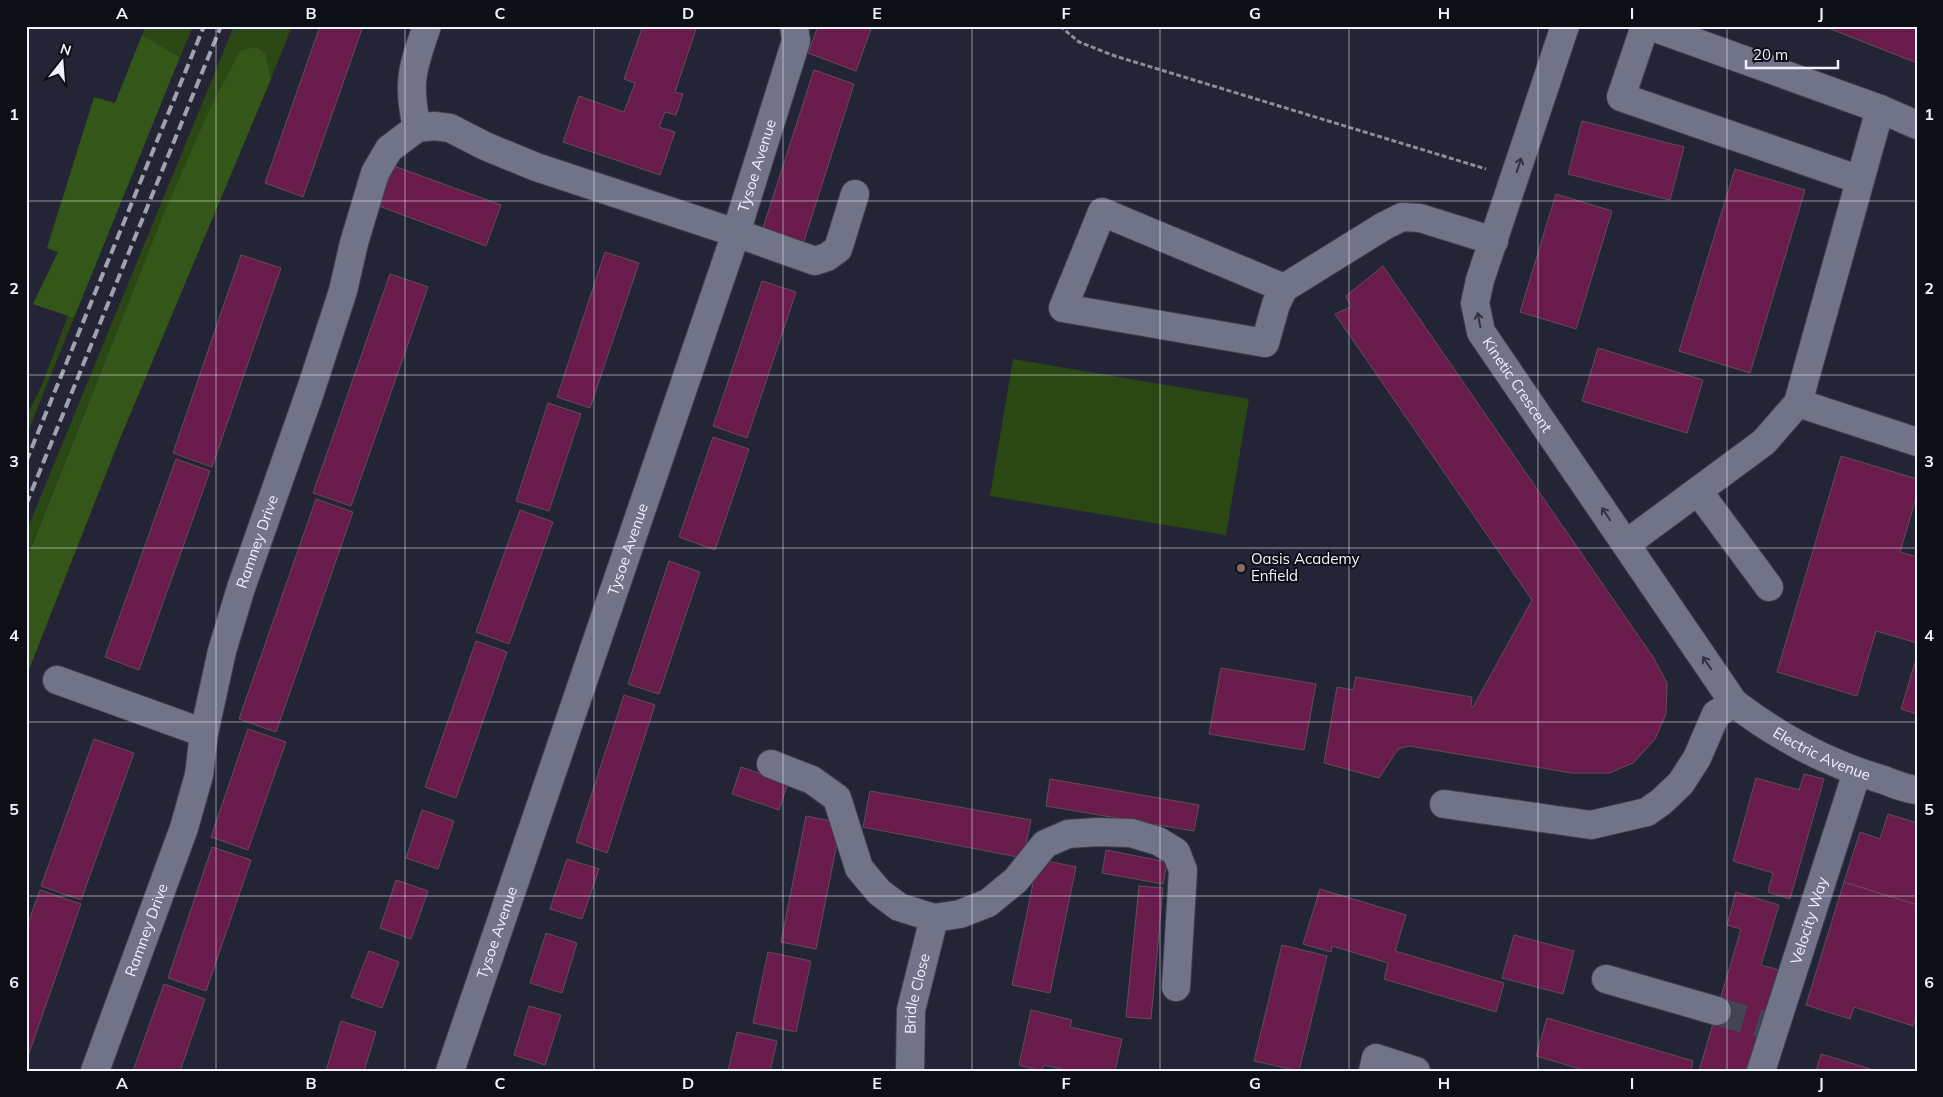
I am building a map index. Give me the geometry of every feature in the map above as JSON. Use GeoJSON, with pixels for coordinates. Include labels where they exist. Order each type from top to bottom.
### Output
{"type":"FeatureCollection","features":[{"type":"Feature","properties":{"kind":"street"},"geometry":{"type":"LineString","coordinates":[[427,26],[415,61],[411,82],[411,102],[417,128],[434,126],[450,128],[485,146],[536,167],[815,261],[827,257],[838,250],[855,194]]}},
{"type":"Feature","properties":{"kind":"street","name":"Tysoe Avenue"},"geometry":{"type":"LineString","coordinates":[[450,1071],[736,233],[796,41],[794,26]]}},
{"type":"Feature","properties":{"kind":"street","name":"Kinetic Crescent"},"geometry":{"type":"LineString","coordinates":[[1565,26],[1480,280],[1475,303],[1481,332],[1734,703]]}},
{"type":"Feature","properties":{"kind":"street"},"geometry":{"type":"LineString","coordinates":[[1645,26],[1621,97],[1860,180]]}},
{"type":"Feature","properties":{"kind":"street"},"geometry":{"type":"LineString","coordinates":[[1650,26],[1917,125]]}},
{"type":"Feature","properties":{"kind":"street"},"geometry":{"type":"LineString","coordinates":[[1626,544],[1764,442],[1798,403],[1880,110]]}},
{"type":"Feature","properties":{"kind":"street","name":"Ramney Drive"},"geometry":{"type":"LineString","coordinates":[[95,1071],[184,828],[199,775],[204,733],[222,651],[241,588],[344,291],[354,243],[375,173],[389,149],[417,128]]}},
{"type":"Feature","properties":{"kind":"street"},"geometry":{"type":"LineString","coordinates":[[1284,288],[1102,212],[1063,308],[1266,343],[1276,304],[1284,288],[1384,226],[1402,217],[1420,218],[1494,241]]}},
{"type":"Feature","properties":{"kind":"street"},"geometry":{"type":"LineString","coordinates":[[1798,403],[1917,442]]}},
{"type":"Feature","properties":{"kind":"street"},"geometry":{"type":"LineString","coordinates":[[1698,491],[1769,587]]}},
{"type":"Feature","properties":{"kind":"street"},"geometry":{"type":"LineString","coordinates":[[57,680],[204,733]]}},
{"type":"Feature","properties":{"kind":"street"},"geometry":{"type":"LineString","coordinates":[[1444,804],[1591,825],[1647,812],[1661,802],[1681,782],[1697,758],[1716,714],[1734,703]]}},
{"type":"Feature","properties":{"kind":"street","name":"Electric Avenue"},"geometry":{"type":"LineString","coordinates":[[1734,703],[1766,728],[1812,752],[1857,772],[1917,790]]}},
{"type":"Feature","properties":{"kind":"street"},"geometry":{"type":"LineString","coordinates":[[771,764],[812,780],[837,798],[859,868],[879,892],[899,907],[934,918],[960,914],[988,903],[1016,880],[1045,844],[1068,834],[1097,832],[1131,833],[1158,841],[1176,852],[1183,870],[1176,987]]}},
{"type":"Feature","properties":{"kind":"street","name":"Velocity Way"},"geometry":{"type":"LineString","coordinates":[[1761,1071],[1769,1026],[1857,772]]}},
{"type":"Feature","properties":{"kind":"street","name":"Bridle Close"},"geometry":{"type":"LineString","coordinates":[[910,1071],[911,1010],[934,918]]}},
{"type":"Feature","properties":{"kind":"street"},"geometry":{"type":"LineString","coordinates":[[1606,979],[1717,1011]]}},
{"type":"Feature","properties":{"kind":"street"},"geometry":{"type":"LineString","coordinates":[[1373,1071],[1376,1058],[1416,1071]]}},
{"type":"Feature","properties":{"kind":"path"},"geometry":{"type":"LineString","coordinates":[[1060,26],[1079,42],[1115,56],[1493,171]]}},
{"type":"Feature","properties":{"kind":"green space"},"geometry":{"type":"Polygon","coordinates":[[[145,26],[193,26],[180,57],[142,35],[145,26]]]}},
{"type":"Feature","properties":{"kind":"green space"},"geometry":{"type":"Polygon","coordinates":[[[234,26],[292,26],[271,79],[266,54],[161,220],[26,561],[26,532],[234,26]]]}},
{"type":"Feature","properties":{"kind":"green space"},"geometry":{"type":"Polygon","coordinates":[[[142,35],[180,57],[74,318],[33,304],[58,252],[47,248],[94,97],[115,103],[142,35]]]}},
{"type":"Feature","properties":{"kind":"green space"},"geometry":{"type":"Polygon","coordinates":[[[256,47],[266,54],[271,79],[119,441],[26,677],[26,561],[161,220],[209,111],[240,51],[256,47]]]}},
{"type":"Feature","properties":{"kind":"green space"},"geometry":{"type":"Polygon","coordinates":[[[68,316],[74,318],[26,436],[26,417],[41,387],[68,316]]]}},
{"type":"Feature","properties":{"kind":"green space"},"geometry":{"type":"Polygon","coordinates":[[[1013,359],[1249,399],[1226,535],[990,496],[1013,359]]]}},
{"type":"Feature","properties":{"kind":"building"},"geometry":{"type":"Polygon","coordinates":[[[320,26],[363,26],[303,197],[265,183],[320,26]]]}},
{"type":"Feature","properties":{"kind":"building"},"geometry":{"type":"Polygon","coordinates":[[[643,26],[697,26],[675,92],[683,94],[676,115],[665,112],[659,127],[675,132],[660,175],[563,142],[579,96],[624,112],[635,83],[624,79],[643,26]]]}},
{"type":"Feature","properties":{"kind":"building"},"geometry":{"type":"Polygon","coordinates":[[[818,26],[872,26],[856,71],[808,53],[818,26]]]}},
{"type":"Feature","properties":{"kind":"building"},"geometry":{"type":"Polygon","coordinates":[[[1823,26],[1917,26],[1917,63],[1823,26]]]}},
{"type":"Feature","properties":{"kind":"building"},"geometry":{"type":"Polygon","coordinates":[[[814,70],[854,84],[803,244],[762,231],[814,70]]]}},
{"type":"Feature","properties":{"kind":"building"},"geometry":{"type":"Polygon","coordinates":[[[1582,121],[1684,147],[1670,200],[1568,174],[1582,121]]]}},
{"type":"Feature","properties":{"kind":"building"},"geometry":{"type":"Polygon","coordinates":[[[394,166],[501,205],[486,246],[379,206],[394,166]]]}},
{"type":"Feature","properties":{"kind":"building"},"geometry":{"type":"Polygon","coordinates":[[[1735,169],[1805,190],[1750,373],[1679,351],[1735,169]]]}},
{"type":"Feature","properties":{"kind":"building"},"geometry":{"type":"Polygon","coordinates":[[[1556,194],[1612,211],[1576,329],[1520,312],[1556,194]]]}},
{"type":"Feature","properties":{"kind":"building"},"geometry":{"type":"Polygon","coordinates":[[[605,252],[639,263],[590,408],[557,397],[605,252]]]}},
{"type":"Feature","properties":{"kind":"building"},"geometry":{"type":"Polygon","coordinates":[[[241,255],[281,268],[212,467],[173,453],[241,255]]]}},
{"type":"Feature","properties":{"kind":"building"},"geometry":{"type":"Polygon","coordinates":[[[1383,266],[1653,657],[1667,683],[1666,714],[1655,739],[1633,763],[1609,773],[1572,773],[1409,746],[1398,749],[1379,778],[1324,763],[1337,687],[1353,690],[1356,677],[1472,697],[1471,706],[1473,707],[1532,600],[1335,314],[1351,307],[1346,296],[1383,266]]]}},
{"type":"Feature","properties":{"kind":"building"},"geometry":{"type":"Polygon","coordinates":[[[390,274],[428,287],[351,506],[313,493],[390,274]]]}},
{"type":"Feature","properties":{"kind":"building"},"geometry":{"type":"Polygon","coordinates":[[[762,281],[796,292],[747,438],[713,426],[762,281]]]}},
{"type":"Feature","properties":{"kind":"building"},"geometry":{"type":"Polygon","coordinates":[[[1598,348],[1703,380],[1687,433],[1582,401],[1598,348]]]}},
{"type":"Feature","properties":{"kind":"building"},"geometry":{"type":"Polygon","coordinates":[[[548,403],[581,414],[549,511],[516,501],[548,403]]]}},
{"type":"Feature","properties":{"kind":"building"},"geometry":{"type":"Polygon","coordinates":[[[713,437],[749,449],[715,550],[679,537],[713,437]]]}},
{"type":"Feature","properties":{"kind":"building"},"geometry":{"type":"Polygon","coordinates":[[[1841,456],[1917,479],[1917,495],[1900,552],[1917,557],[1917,643],[1876,631],[1857,696],[1777,672],[1841,456]]]}},
{"type":"Feature","properties":{"kind":"building"},"geometry":{"type":"Polygon","coordinates":[[[176,459],[210,471],[139,670],[105,657],[176,459]]]}},
{"type":"Feature","properties":{"kind":"building"},"geometry":{"type":"Polygon","coordinates":[[[316,499],[353,512],[276,732],[239,719],[316,499]]]}},
{"type":"Feature","properties":{"kind":"building"},"geometry":{"type":"Polygon","coordinates":[[[520,510],[553,522],[509,644],[476,632],[520,510]]]}},
{"type":"Feature","properties":{"kind":"building"},"geometry":{"type":"Polygon","coordinates":[[[669,561],[700,572],[659,694],[628,684],[669,561]]]}},
{"type":"Feature","properties":{"kind":"building"},"geometry":{"type":"Polygon","coordinates":[[[476,641],[507,652],[456,798],[425,787],[476,641]]]}},
{"type":"Feature","properties":{"kind":"building"},"geometry":{"type":"Polygon","coordinates":[[[1917,656],[1917,714],[1901,709],[1917,656]]]}},
{"type":"Feature","properties":{"kind":"building"},"geometry":{"type":"Polygon","coordinates":[[[1221,668],[1316,684],[1304,750],[1209,734],[1221,668]]]}},
{"type":"Feature","properties":{"kind":"building"},"geometry":{"type":"Polygon","coordinates":[[[624,695],[655,705],[607,853],[576,842],[624,695]]]}},
{"type":"Feature","properties":{"kind":"building"},"geometry":{"type":"Polygon","coordinates":[[[248,729],[286,742],[248,850],[211,837],[248,729]]]}},
{"type":"Feature","properties":{"kind":"building"},"geometry":{"type":"Polygon","coordinates":[[[94,739],[134,753],[81,900],[41,886],[94,739]]]}},
{"type":"Feature","properties":{"kind":"building"},"geometry":{"type":"Polygon","coordinates":[[[741,767],[788,783],[779,810],[732,794],[741,767]]]}},
{"type":"Feature","properties":{"kind":"building"},"geometry":{"type":"Polygon","coordinates":[[[1804,774],[1824,779],[1790,899],[1768,892],[1773,873],[1733,861],[1756,778],[1799,790],[1804,774]]]}},
{"type":"Feature","properties":{"kind":"building"},"geometry":{"type":"Polygon","coordinates":[[[1050,779],[1199,805],[1194,831],[1046,806],[1050,779]]]}},
{"type":"Feature","properties":{"kind":"building"},"geometry":{"type":"Polygon","coordinates":[[[870,791],[1031,820],[1023,858],[863,827],[870,791]]]}},
{"type":"Feature","properties":{"kind":"building"},"geometry":{"type":"Polygon","coordinates":[[[422,810],[454,821],[438,869],[406,858],[422,810]]]}},
{"type":"Feature","properties":{"kind":"building"},"geometry":{"type":"Polygon","coordinates":[[[1888,814],[1917,823],[1917,905],[1844,882],[1860,832],[1880,839],[1888,814]]]}},
{"type":"Feature","properties":{"kind":"building"},"geometry":{"type":"Polygon","coordinates":[[[806,816],[841,823],[816,949],[781,942],[806,816]]]}},
{"type":"Feature","properties":{"kind":"building"},"geometry":{"type":"Polygon","coordinates":[[[212,847],[251,860],[206,991],[168,978],[212,847]]]}},
{"type":"Feature","properties":{"kind":"building"},"geometry":{"type":"Polygon","coordinates":[[[1106,850],[1167,862],[1163,884],[1102,873],[1106,850]]]}},
{"type":"Feature","properties":{"kind":"building"},"geometry":{"type":"Polygon","coordinates":[[[567,859],[599,869],[582,919],[550,909],[567,859]]]}},
{"type":"Feature","properties":{"kind":"building"},"geometry":{"type":"Polygon","coordinates":[[[1038,859],[1076,867],[1050,993],[1012,985],[1038,859]]]}},
{"type":"Feature","properties":{"kind":"building"},"geometry":{"type":"Polygon","coordinates":[[[396,880],[428,891],[411,939],[380,928],[396,880]]]}},
{"type":"Feature","properties":{"kind":"building"},"geometry":{"type":"Polygon","coordinates":[[[1844,882],[1917,905],[1917,1014],[1913,1026],[1854,1007],[1850,1019],[1806,1005],[1844,882]]]}},
{"type":"Feature","properties":{"kind":"building"},"geometry":{"type":"Polygon","coordinates":[[[1139,886],[1163,888],[1151,1019],[1126,1017],[1139,886]]]}},
{"type":"Feature","properties":{"kind":"building"},"geometry":{"type":"Polygon","coordinates":[[[1320,889],[1406,915],[1395,951],[1504,983],[1496,1012],[1384,979],[1388,963],[1332,946],[1331,952],[1303,944],[1320,889]]]}},
{"type":"Feature","properties":{"kind":"building"},"geometry":{"type":"Polygon","coordinates":[[[40,890],[81,904],[26,1062],[26,929],[40,890]]]}},
{"type":"Feature","properties":{"kind":"building"},"geometry":{"type":"Polygon","coordinates":[[[1736,892],[1779,905],[1761,965],[1779,970],[1750,1071],[1699,1071],[1741,929],[1727,925],[1736,892]]]}},
{"type":"Feature","properties":{"kind":"building"},"geometry":{"type":"Polygon","coordinates":[[[546,933],[577,943],[562,993],[530,983],[546,933]]]}},
{"type":"Feature","properties":{"kind":"building"},"geometry":{"type":"Polygon","coordinates":[[[1514,935],[1574,951],[1563,994],[1502,978],[1514,935]]]}},
{"type":"Feature","properties":{"kind":"building"},"geometry":{"type":"Polygon","coordinates":[[[1282,945],[1327,956],[1299,1071],[1254,1061],[1282,945]]]}},
{"type":"Feature","properties":{"kind":"building"},"geometry":{"type":"Polygon","coordinates":[[[369,951],[399,962],[382,1008],[351,997],[369,951]]]}},
{"type":"Feature","properties":{"kind":"building"},"geometry":{"type":"Polygon","coordinates":[[[768,952],[811,961],[796,1032],[753,1023],[768,952]]]}},
{"type":"Feature","properties":{"kind":"building"},"geometry":{"type":"Polygon","coordinates":[[[164,984],[205,999],[180,1071],[133,1071],[164,984]]]}},
{"type":"Feature","properties":{"kind":"building"},"geometry":{"type":"Polygon","coordinates":[[[529,1006],[561,1015],[545,1065],[514,1055],[529,1006]]]}},
{"type":"Feature","properties":{"kind":"building"},"geometry":{"type":"Polygon","coordinates":[[[1031,1010],[1072,1020],[1070,1027],[1122,1039],[1115,1071],[1070,1071],[1044,1065],[1041,1071],[1019,1065],[1031,1010]]]}},
{"type":"Feature","properties":{"kind":"building"},"geometry":{"type":"Polygon","coordinates":[[[1547,1018],[1693,1061],[1691,1071],[1587,1071],[1536,1056],[1547,1018]]]}},
{"type":"Feature","properties":{"kind":"building"},"geometry":{"type":"Polygon","coordinates":[[[341,1021],[376,1032],[364,1071],[326,1071],[341,1021]]]}},
{"type":"Feature","properties":{"kind":"building"},"geometry":{"type":"Polygon","coordinates":[[[737,1032],[777,1041],[770,1071],[728,1071],[737,1032]]]}},
{"type":"Feature","properties":{"kind":"building"},"geometry":{"type":"Polygon","coordinates":[[[1821,1054],[1877,1071],[1816,1071],[1821,1054]]]}},
{"type":"Feature","properties":{"kind":"tunnel"},"geometry":{"type":"LineString","coordinates":[[1717,1011],[1763,1025]]}},
{"type":"Feature","properties":{"kind":"railway"},"geometry":{"type":"LineString","coordinates":[[26,462],[204,26]]}},
{"type":"Feature","properties":{"kind":"railway"},"geometry":{"type":"LineString","coordinates":[[26,505],[221,26]]}},
{"type":"Feature","properties":{"kind":"place","name":"Oasis Academy Enfield"},"geometry":{"type":"Point","coordinates":[1241,568]}}]}
